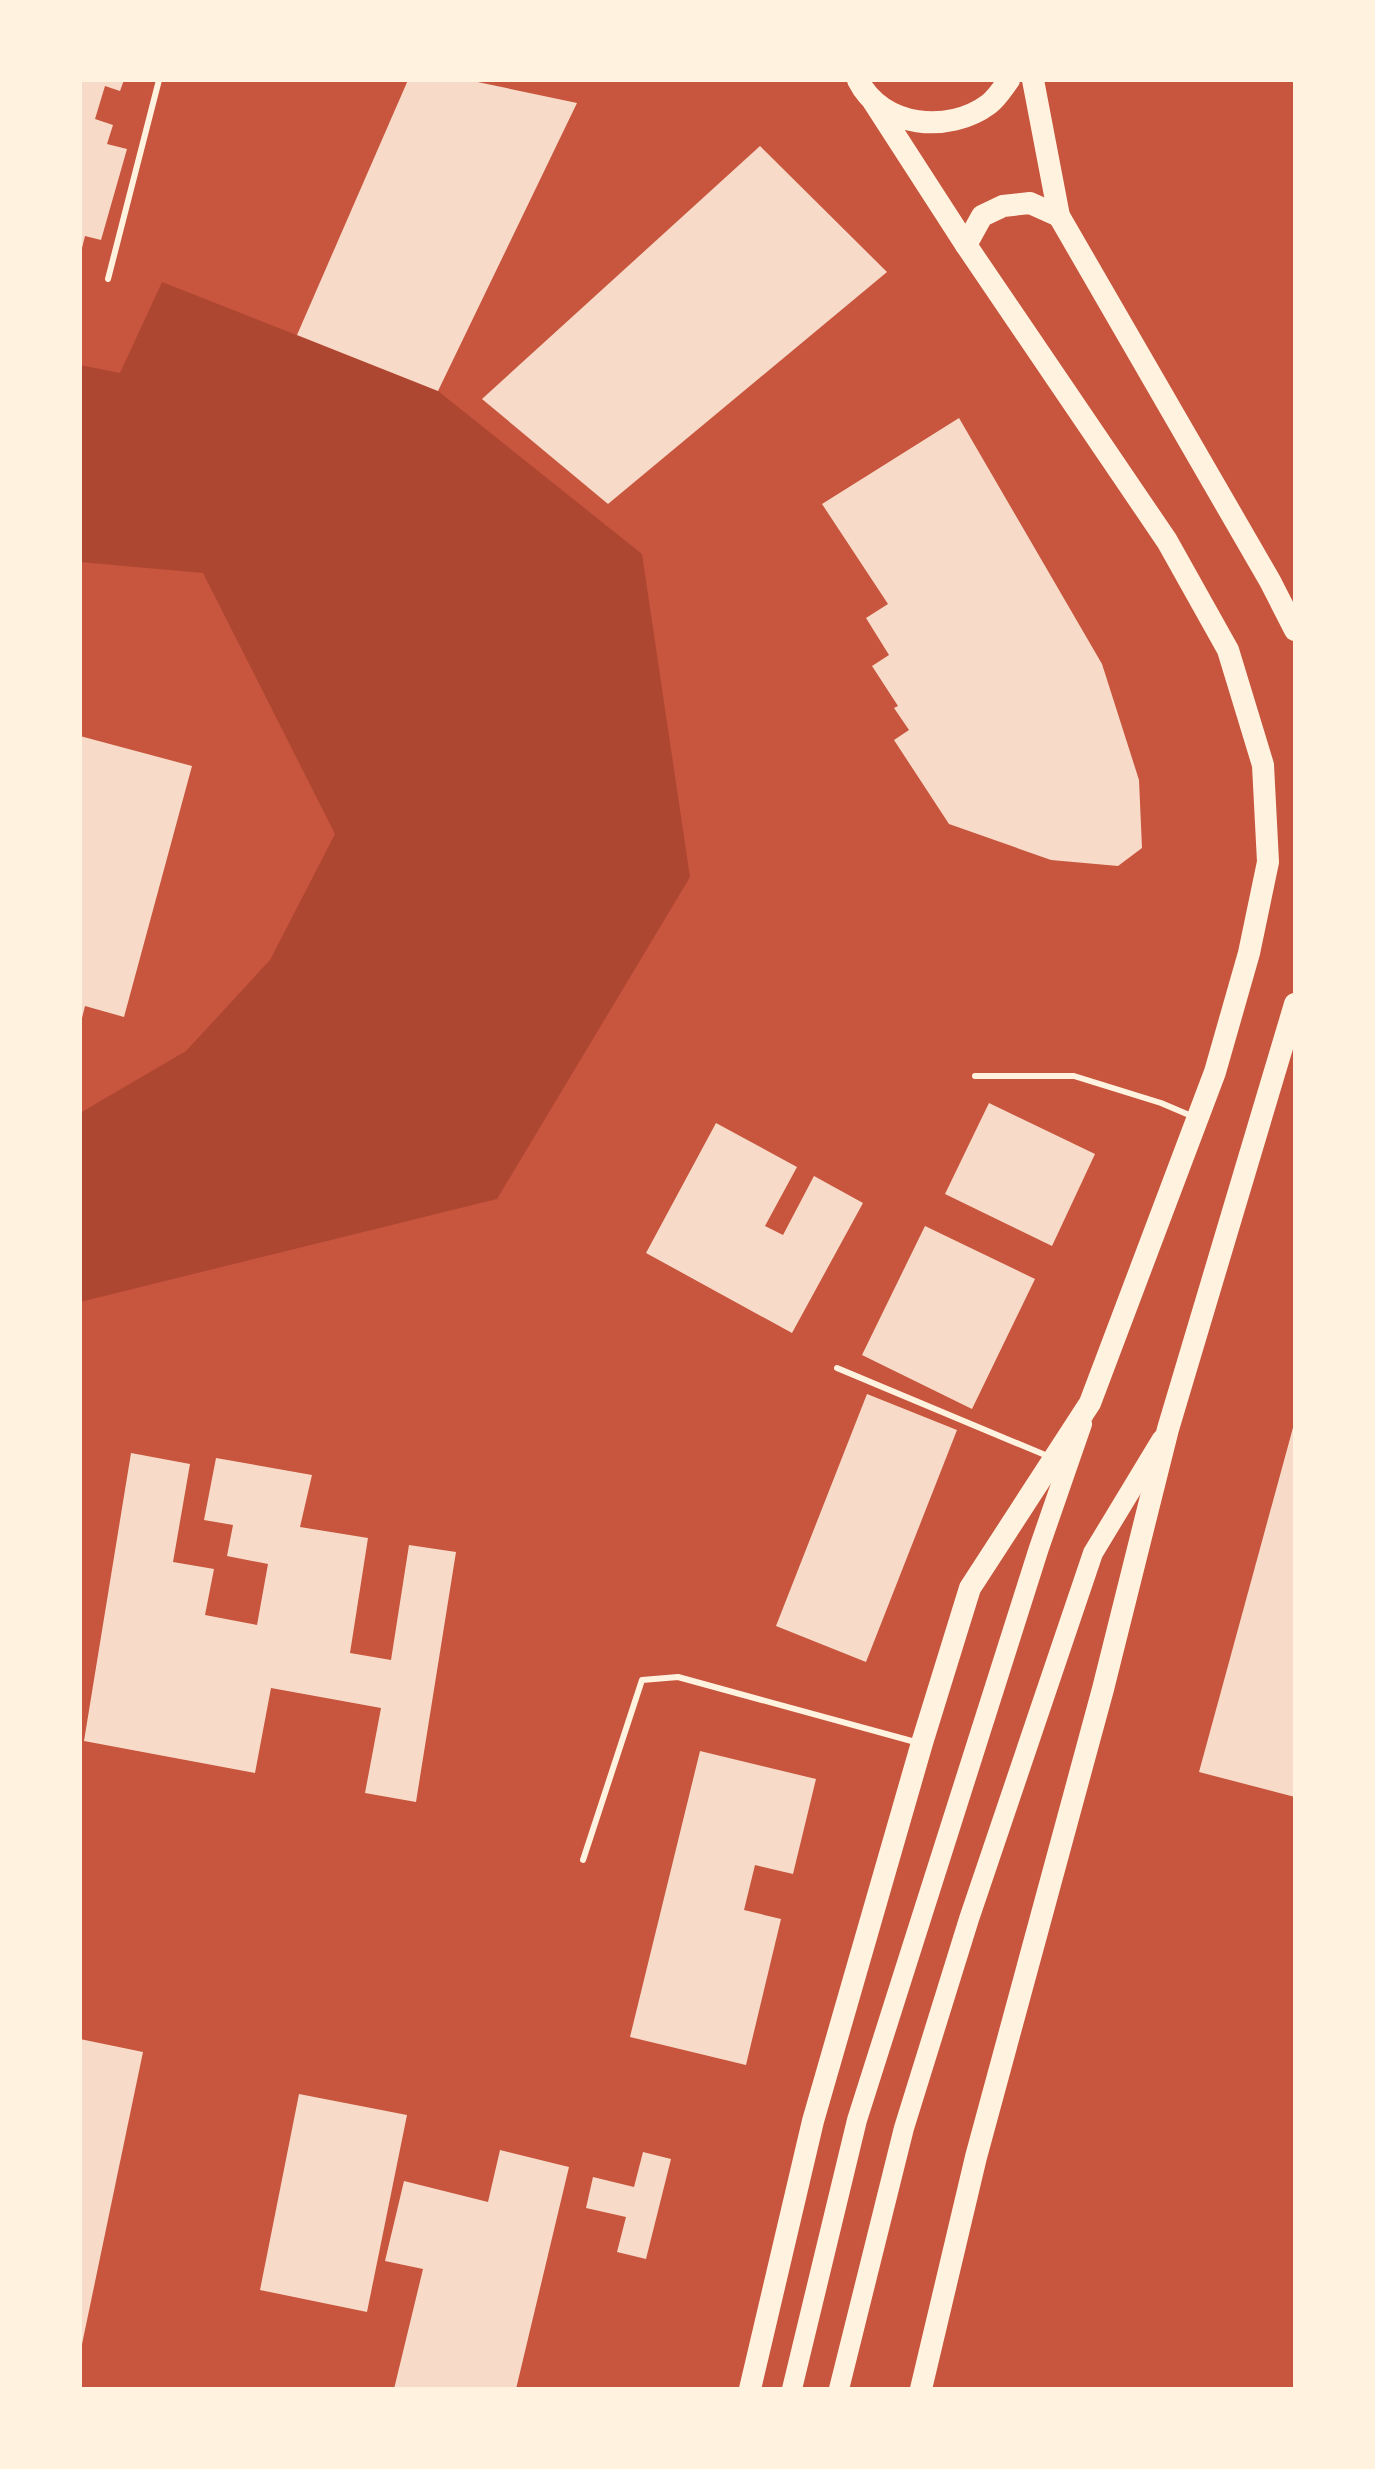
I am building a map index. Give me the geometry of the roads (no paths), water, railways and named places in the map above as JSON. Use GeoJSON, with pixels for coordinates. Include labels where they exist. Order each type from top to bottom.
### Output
{"type":"FeatureCollection","features":[{"type":"Feature","properties":{"kind":"highway"},"geometry":{"type":"LineString","coordinates":[[750,2389],[813,2121],[970,1588],[1090,1403],[1215,1072],[1249,953],[1268,862],[1263,765],[1228,650],[1167,541],[858,80]]}},
{"type":"Feature","properties":{"kind":"highway"},"geometry":{"type":"LineString","coordinates":[[873,101],[899,117],[929,124],[964,118],[991,103],[1009,80]]}},
{"type":"Feature","properties":{"kind":"highway"},"geometry":{"type":"LineString","coordinates":[[1033,80],[1059,216],[1270,581],[1295,630]]}},
{"type":"Feature","properties":{"kind":"highway"},"geometry":{"type":"LineString","coordinates":[[966,245],[982,216],[1003,206],[1030,203],[1059,216]]}},
{"type":"Feature","properties":{"kind":"highway"},"geometry":{"type":"LineString","coordinates":[[921,2389],[976,2157],[1099,1705],[1168,1429],[1295,1004]]}},
{"type":"Feature","properties":{"kind":"main road"},"geometry":{"type":"LineString","coordinates":[[792,2389],[857,2120],[1039,1548],[1090,1403]]}},
{"type":"Feature","properties":{"kind":"main road"},"geometry":{"type":"LineString","coordinates":[[839,2389],[904,2128],[969,1919],[1093,1553],[1168,1429]]}},
{"type":"Feature","properties":{"kind":"lane"},"geometry":{"type":"LineString","coordinates":[[108,279],[159,80]]}},
{"type":"Feature","properties":{"kind":"lane"},"geometry":{"type":"LineString","coordinates":[[975,1076],[1074,1076],[1161,1103],[1198,1119]]}},
{"type":"Feature","properties":{"kind":"lane"},"geometry":{"type":"LineString","coordinates":[[837,1368],[1054,1458]]}},
{"type":"Feature","properties":{"kind":"lane"},"geometry":{"type":"LineString","coordinates":[[583,1860],[642,1680],[678,1677],[922,1743]]}}]}
